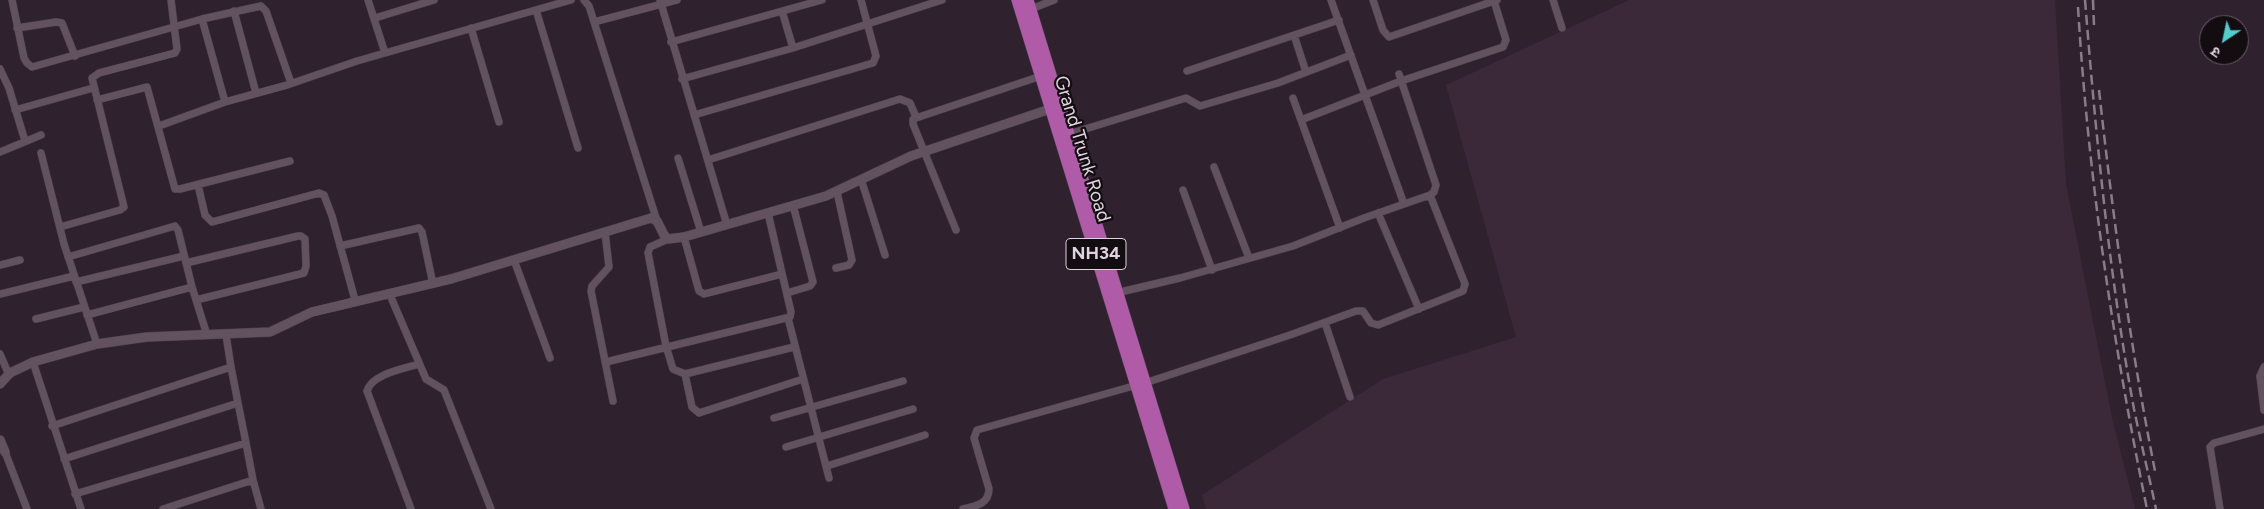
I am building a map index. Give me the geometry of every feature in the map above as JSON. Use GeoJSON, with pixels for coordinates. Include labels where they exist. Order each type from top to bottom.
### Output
{"type":"FeatureCollection","features":[{"type":"Feature","properties":{"kind":"highway","name":"Grand Trunk Road"},"geometry":{"type":"LineString","coordinates":[[1017,0],[1041,76],[1069,134],[1113,294]]}},
{"type":"Feature","properties":{"kind":"highway","name":"Grand Trunk Road"},"geometry":{"type":"LineString","coordinates":[[1029,4],[1056,107],[1141,384],[1174,509]]}},
{"type":"Feature","properties":{"kind":"highway","name":"Grand Trunk Road"},"geometry":{"type":"LineString","coordinates":[[1145,399],[1184,509]]}},
{"type":"Feature","properties":{"kind":"street"},"geometry":{"type":"LineString","coordinates":[[12,0],[24,58],[29,65],[35,67],[202,19],[258,6],[264,8],[291,83]]}},
{"type":"Feature","properties":{"kind":"street"},"geometry":{"type":"LineString","coordinates":[[60,227],[120,210],[124,207],[92,78],[95,74],[175,53],[177,49],[171,0]]}},
{"type":"Feature","properties":{"kind":"street"},"geometry":{"type":"LineString","coordinates":[[368,0],[385,53]]}},
{"type":"Feature","properties":{"kind":"street"},"geometry":{"type":"LineString","coordinates":[[374,18],[434,0]]}},
{"type":"Feature","properties":{"kind":"street"},"geometry":{"type":"LineString","coordinates":[[159,126],[225,102],[385,53],[571,0]]}},
{"type":"Feature","properties":{"kind":"street"},"geometry":{"type":"LineString","coordinates":[[584,0],[594,22],[657,220],[664,235],[668,238]]}},
{"type":"Feature","properties":{"kind":"street"},"geometry":{"type":"LineString","coordinates":[[594,22],[661,2],[677,0]]}},
{"type":"Feature","properties":{"kind":"street"},"geometry":{"type":"LineString","coordinates":[[672,42],[822,0]]}},
{"type":"Feature","properties":{"kind":"street"},"geometry":{"type":"LineString","coordinates":[[694,115],[873,63],[876,56],[861,0]]}},
{"type":"Feature","properties":{"kind":"street"},"geometry":{"type":"LineString","coordinates":[[682,79],[793,48],[942,0]]}},
{"type":"Feature","properties":{"kind":"street"},"geometry":{"type":"LineString","coordinates":[[1029,4],[1054,0]]}},
{"type":"Feature","properties":{"kind":"street"},"geometry":{"type":"LineString","coordinates":[[1331,0],[1404,204]]}},
{"type":"Feature","properties":{"kind":"street"},"geometry":{"type":"LineString","coordinates":[[1301,120],[1400,78],[1503,47],[1506,40],[1495,0],[1389,36],[1383,30],[1373,2],[1382,0]]}},
{"type":"Feature","properties":{"kind":"street"},"geometry":{"type":"LineString","coordinates":[[1553,0],[1562,28]]}},
{"type":"Feature","properties":{"kind":"street"},"geometry":{"type":"LineString","coordinates":[[661,2],[682,79],[727,225]]}},
{"type":"Feature","properties":{"kind":"street"},"geometry":{"type":"LineString","coordinates":[[536,10],[578,148]]}},
{"type":"Feature","properties":{"kind":"street"},"geometry":{"type":"LineString","coordinates":[[234,11],[256,93]]}},
{"type":"Feature","properties":{"kind":"street"},"geometry":{"type":"LineString","coordinates":[[782,11],[793,48]]}},
{"type":"Feature","properties":{"kind":"street"},"geometry":{"type":"LineString","coordinates":[[202,19],[225,102]]}},
{"type":"Feature","properties":{"kind":"street"},"geometry":{"type":"LineString","coordinates":[[1187,71],[1339,20]]}},
{"type":"Feature","properties":{"kind":"street"},"geometry":{"type":"LineString","coordinates":[[17,28],[56,22],[62,23],[75,56]]}},
{"type":"Feature","properties":{"kind":"street"},"geometry":{"type":"LineString","coordinates":[[471,28],[499,122]]}},
{"type":"Feature","properties":{"kind":"street"},"geometry":{"type":"LineString","coordinates":[[1294,35],[1306,72]]}},
{"type":"Feature","properties":{"kind":"street"},"geometry":{"type":"LineString","coordinates":[[1069,134],[1186,98],[1200,106],[1278,83],[1351,55]]}},
{"type":"Feature","properties":{"kind":"street"},"geometry":{"type":"LineString","coordinates":[[0,69],[25,141]]}},
{"type":"Feature","properties":{"kind":"street"},"geometry":{"type":"LineString","coordinates":[[956,230],[913,124],[913,119],[1041,76]]}},
{"type":"Feature","properties":{"kind":"street"},"geometry":{"type":"LineString","coordinates":[[1113,294],[1212,270],[1293,246],[1434,192],[1436,185],[1400,78]]}},
{"type":"Feature","properties":{"kind":"street"},"geometry":{"type":"LineString","coordinates":[[97,100],[146,86],[149,89],[175,189],[290,161]]}},
{"type":"Feature","properties":{"kind":"street"},"geometry":{"type":"LineString","coordinates":[[15,110],[93,88]]}},
{"type":"Feature","properties":{"kind":"street"},"geometry":{"type":"LineString","coordinates":[[1293,98],[1340,228]]}},
{"type":"Feature","properties":{"kind":"street"},"geometry":{"type":"LineString","coordinates":[[708,160],[900,99],[910,103],[916,117]]}},
{"type":"Feature","properties":{"kind":"street"},"geometry":{"type":"LineString","coordinates":[[794,347],[684,374],[673,369],[666,346],[648,253],[650,247],[668,238],[684,237],[837,192],[888,166],[924,152],[1056,107]]}},
{"type":"Feature","properties":{"kind":"street"},"geometry":{"type":"LineString","coordinates":[[0,152],[41,135]]}},
{"type":"Feature","properties":{"kind":"street"},"geometry":{"type":"LineString","coordinates":[[41,153],[68,257],[97,344]]}},
{"type":"Feature","properties":{"kind":"street"},"geometry":{"type":"LineString","coordinates":[[678,158],[701,232]]}},
{"type":"Feature","properties":{"kind":"street"},"geometry":{"type":"LineString","coordinates":[[1214,167],[1249,258]]}},
{"type":"Feature","properties":{"kind":"street"},"geometry":{"type":"LineString","coordinates":[[862,179],[885,255]]}},
{"type":"Feature","properties":{"kind":"street"},"geometry":{"type":"LineString","coordinates":[[198,184],[205,215],[212,222],[322,194],[327,198],[356,300]]}},
{"type":"Feature","properties":{"kind":"street"},"geometry":{"type":"LineString","coordinates":[[1183,190],[1212,270]]}},
{"type":"Feature","properties":{"kind":"street"},"geometry":{"type":"LineString","coordinates":[[836,268],[849,265],[852,260],[837,192]]}},
{"type":"Feature","properties":{"kind":"street"},"geometry":{"type":"LineString","coordinates":[[963,509],[983,503],[989,495],[989,488],[974,438],[977,430],[1141,384],[1360,310],[1365,313],[1375,326],[1461,293],[1465,288],[1430,195]]}},
{"type":"Feature","properties":{"kind":"street"},"geometry":{"type":"LineString","coordinates":[[787,293],[810,286],[813,282],[793,205]]}},
{"type":"Feature","properties":{"kind":"street"},"geometry":{"type":"LineString","coordinates":[[606,362],[788,318],[792,312],[768,213]]}},
{"type":"Feature","properties":{"kind":"street"},"geometry":{"type":"LineString","coordinates":[[1378,213],[1420,309]]}},
{"type":"Feature","properties":{"kind":"street"},"geometry":{"type":"LineString","coordinates":[[0,384],[8,375],[32,362],[97,344],[147,337],[270,332],[312,312],[356,300],[390,295],[433,284],[651,218],[657,220]]}},
{"type":"Feature","properties":{"kind":"street"},"geometry":{"type":"LineString","coordinates":[[68,257],[175,226],[178,230],[192,287],[207,335]]}},
{"type":"Feature","properties":{"kind":"street"},"geometry":{"type":"LineString","coordinates":[[340,246],[418,228],[422,232],[433,284]]}},
{"type":"Feature","properties":{"kind":"street"},"geometry":{"type":"LineString","coordinates":[[605,232],[609,267],[591,288],[613,401]]}},
{"type":"Feature","properties":{"kind":"street"},"geometry":{"type":"LineString","coordinates":[[186,264],[298,236],[305,239],[306,266],[304,273],[196,300]]}},
{"type":"Feature","properties":{"kind":"street"},"geometry":{"type":"LineString","coordinates":[[684,237],[700,291],[704,294],[782,274]]}},
{"type":"Feature","properties":{"kind":"street"},"geometry":{"type":"LineString","coordinates":[[0,294],[184,256]]}},
{"type":"Feature","properties":{"kind":"street"},"geometry":{"type":"LineString","coordinates":[[0,265],[20,260]]}},
{"type":"Feature","properties":{"kind":"street"},"geometry":{"type":"LineString","coordinates":[[514,260],[550,358]]}},
{"type":"Feature","properties":{"kind":"street"},"geometry":{"type":"LineString","coordinates":[[87,315],[192,287]]}},
{"type":"Feature","properties":{"kind":"street"},"geometry":{"type":"LineString","coordinates":[[390,295],[426,379],[444,390],[491,509]]}},
{"type":"Feature","properties":{"kind":"street"},"geometry":{"type":"LineString","coordinates":[[36,319],[84,307]]}},
{"type":"Feature","properties":{"kind":"street"},"geometry":{"type":"LineString","coordinates":[[788,318],[829,478]]}},
{"type":"Feature","properties":{"kind":"street"},"geometry":{"type":"LineString","coordinates":[[1325,322],[1350,397]]}},
{"type":"Feature","properties":{"kind":"street"},"geometry":{"type":"LineString","coordinates":[[226,335],[253,480],[261,509]]}},
{"type":"Feature","properties":{"kind":"street"},"geometry":{"type":"LineString","coordinates":[[0,354],[8,375]]}},
{"type":"Feature","properties":{"kind":"street"},"geometry":{"type":"LineString","coordinates":[[32,362],[81,509]]}},
{"type":"Feature","properties":{"kind":"street"},"geometry":{"type":"LineString","coordinates":[[411,509],[367,391],[370,384],[377,379],[419,364]]}},
{"type":"Feature","properties":{"kind":"street"},"geometry":{"type":"LineString","coordinates":[[52,426],[231,367]]}},
{"type":"Feature","properties":{"kind":"street"},"geometry":{"type":"LineString","coordinates":[[2264,367],[2260,376],[2264,410]]}},
{"type":"Feature","properties":{"kind":"street"},"geometry":{"type":"LineString","coordinates":[[684,374],[692,408],[699,413],[803,379]]}},
{"type":"Feature","properties":{"kind":"street"},"geometry":{"type":"LineString","coordinates":[[774,418],[903,381]]}},
{"type":"Feature","properties":{"kind":"street"},"geometry":{"type":"LineString","coordinates":[[64,459],[238,403]]}},
{"type":"Feature","properties":{"kind":"street"},"geometry":{"type":"LineString","coordinates":[[786,446],[913,409]]}},
{"type":"Feature","properties":{"kind":"street"},"geometry":{"type":"LineString","coordinates":[[2220,509],[2210,448],[2214,442],[2264,430]]}},
{"type":"Feature","properties":{"kind":"street"},"geometry":{"type":"LineString","coordinates":[[827,466],[926,435]]}},
{"type":"Feature","properties":{"kind":"street"},"geometry":{"type":"LineString","coordinates":[[0,440],[27,509]]}},
{"type":"Feature","properties":{"kind":"street"},"geometry":{"type":"LineString","coordinates":[[76,494],[246,443]]}},
{"type":"Feature","properties":{"kind":"street"},"geometry":{"type":"LineString","coordinates":[[163,509],[253,480]]}},
{"type":"Feature","properties":{"kind":"shaded area"},"geometry":{"type":"Polygon","coordinates":[[[1629,0],[2055,0],[2066,184],[2112,418],[2135,509],[1206,509],[1202,495],[1383,379],[1516,337],[1446,85],[1629,0]]]}},
{"type":"Feature","properties":{"kind":"railway"},"geometry":{"type":"LineString","coordinates":[[2085,0],[2099,154],[2117,307],[2134,409],[2156,509]]}},
{"type":"Feature","properties":{"kind":"railway"},"geometry":{"type":"LineString","coordinates":[[2093,0],[2094,25]]}},
{"type":"Feature","properties":{"kind":"railway"},"geometry":{"type":"LineString","coordinates":[[2078,7],[2082,70],[2095,196],[2123,384],[2147,509]]}},
{"type":"Feature","properties":{"kind":"railway"},"geometry":{"type":"LineString","coordinates":[[2099,90],[2123,281],[2155,471]]}}]}
